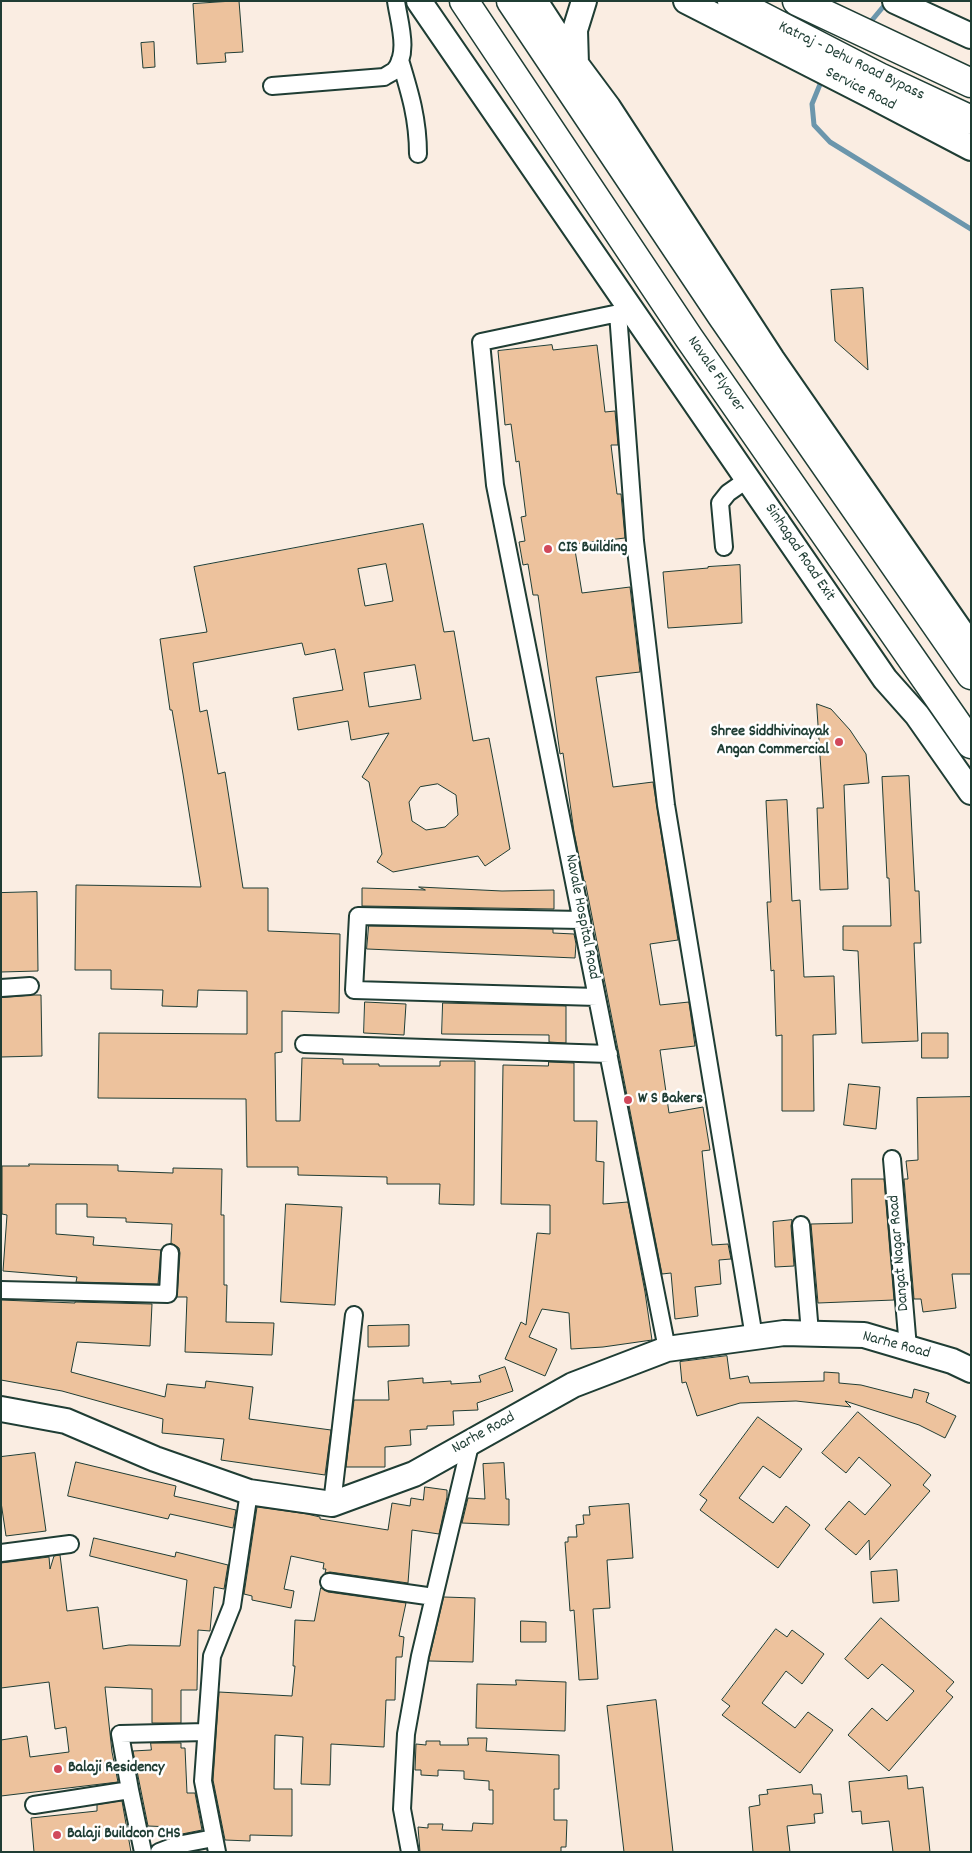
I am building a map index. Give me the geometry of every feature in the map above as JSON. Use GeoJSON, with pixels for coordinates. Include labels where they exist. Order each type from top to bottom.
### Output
{"type":"FeatureCollection","features":[{"type":"Feature","properties":{"kind":"highway","name":"Navale Flyover"},"geometry":{"type":"LineString","coordinates":[[464,1],[689,338],[971,744]]}},
{"type":"Feature","properties":{"kind":"highway"},"geometry":{"type":"LineString","coordinates":[[511,1],[722,316],[971,675]]}},
{"type":"Feature","properties":{"kind":"highway","name":"Katraj - Dehu Road Bypass"},"geometry":{"type":"LineString","coordinates":[[732,1],[754,24],[875,86],[971,120]]}},
{"type":"Feature","properties":{"kind":"highway","name":"Katraj - Dehu Road Bypass"},"geometry":{"type":"LineString","coordinates":[[809,7],[971,82]]}},
{"type":"Feature","properties":{"kind":"street"},"geometry":{"type":"LineString","coordinates":[[272,86],[384,77],[394,70],[400,60],[402,47],[396,1]]}},
{"type":"Feature","properties":{"kind":"street","name":"Sinhagad Road Exit"},"geometry":{"type":"LineString","coordinates":[[419,1],[626,312],[748,479],[885,679],[917,715],[971,792]]}},
{"type":"Feature","properties":{"kind":"street"},"geometry":{"type":"LineString","coordinates":[[535,1],[576,64],[608,108],[772,359],[971,646]]}},
{"type":"Feature","properties":{"kind":"street"},"geometry":{"type":"LineString","coordinates":[[576,64],[575,30],[584,1]]}},
{"type":"Feature","properties":{"kind":"street"},"geometry":{"type":"LineString","coordinates":[[686,1],[754,24]]}},
{"type":"Feature","properties":{"kind":"street"},"geometry":{"type":"LineString","coordinates":[[894,1],[971,36]]}},
{"type":"Feature","properties":{"kind":"street"},"geometry":{"type":"LineString","coordinates":[[400,60],[411,95],[418,129],[418,154]]}},
{"type":"Feature","properties":{"kind":"street","name":"Service Road"},"geometry":{"type":"LineString","coordinates":[[875,86],[971,148]]}},
{"type":"Feature","properties":{"kind":"street"},"geometry":{"type":"LineString","coordinates":[[626,312],[635,541],[666,805],[754,1337]]}},
{"type":"Feature","properties":{"kind":"street","name":"Navale Hospital Road"},"geometry":{"type":"LineString","coordinates":[[626,312],[481,342],[495,485],[668,1349]]}},
{"type":"Feature","properties":{"kind":"street"},"geometry":{"type":"LineString","coordinates":[[724,547],[720,503],[728,493],[748,479]]}},
{"type":"Feature","properties":{"kind":"street"},"geometry":{"type":"LineString","coordinates":[[582,920],[358,916],[354,990],[597,997]]}},
{"type":"Feature","properties":{"kind":"street"},"geometry":{"type":"LineString","coordinates":[[1,988],[30,986]]}},
{"type":"Feature","properties":{"kind":"street"},"geometry":{"type":"LineString","coordinates":[[304,1044],[609,1054]]}},
{"type":"Feature","properties":{"kind":"street","name":"Dangat Nagar Road"},"geometry":{"type":"LineString","coordinates":[[892,1159],[908,1348]]}},
{"type":"Feature","properties":{"kind":"street"},"geometry":{"type":"LineString","coordinates":[[801,1225],[810,1334]]}},
{"type":"Feature","properties":{"kind":"street"},"geometry":{"type":"LineString","coordinates":[[1,1290],[168,1294],[170,1253]]}},
{"type":"Feature","properties":{"kind":"street"},"geometry":{"type":"LineString","coordinates":[[332,1504],[354,1315]]}},
{"type":"Feature","properties":{"kind":"street","name":"Narhe Road"},"geometry":{"type":"LineString","coordinates":[[1,1409],[66,1421],[155,1459],[249,1492],[332,1504],[414,1474],[573,1384],[668,1349],[784,1333],[864,1335],[952,1361],[971,1370]]}},
{"type":"Feature","properties":{"kind":"street"},"geometry":{"type":"LineString","coordinates":[[410,1852],[402,1809],[406,1734],[420,1656],[471,1441]]}},
{"type":"Feature","properties":{"kind":"street"},"geometry":{"type":"LineString","coordinates":[[159,1852],[177,1845],[216,1845],[203,1781],[212,1656],[232,1606],[249,1492]]}},
{"type":"Feature","properties":{"kind":"street"},"geometry":{"type":"LineString","coordinates":[[1,1553],[70,1544]]}},
{"type":"Feature","properties":{"kind":"street"},"geometry":{"type":"LineString","coordinates":[[329,1582],[434,1597]]}},
{"type":"Feature","properties":{"kind":"street"},"geometry":{"type":"LineString","coordinates":[[143,1852],[120,1734],[206,1732]]}},
{"type":"Feature","properties":{"kind":"street"},"geometry":{"type":"LineString","coordinates":[[34,1805],[130,1790]]}},
{"type":"Feature","properties":{"kind":"building"},"geometry":{"type":"Polygon","coordinates":[[[239,1],[243,52],[225,53],[226,62],[197,64],[193,4],[239,1]]]}},
{"type":"Feature","properties":{"kind":"building"},"geometry":{"type":"Polygon","coordinates":[[[154,42],[155,67],[143,68],[141,43],[154,42]]]}},
{"type":"Feature","properties":{"kind":"building"},"geometry":{"type":"Polygon","coordinates":[[[863,288],[868,370],[835,341],[831,290],[863,288]]]}},
{"type":"Feature","properties":{"kind":"building"},"geometry":{"type":"Polygon","coordinates":[[[552,345],[553,350],[597,345],[605,412],[615,411],[618,445],[611,445],[617,494],[621,494],[625,538],[574,544],[582,593],[630,587],[640,672],[596,677],[613,787],[653,782],[678,940],[650,944],[660,1005],[689,1002],[695,1046],[660,1050],[669,1113],[703,1107],[710,1150],[702,1151],[712,1245],[728,1244],[731,1259],[719,1260],[721,1284],[695,1287],[698,1316],[675,1319],[671,1273],[662,1274],[574,832],[563,753],[560,754],[538,595],[533,595],[528,564],[523,565],[519,542],[525,541],[521,517],[526,516],[519,461],[516,462],[511,424],[505,425],[498,351],[552,345]]]}},
{"type":"Feature","properties":{"kind":"building"},"geometry":{"type":"Polygon","coordinates":[[[423,524],[444,632],[454,631],[473,741],[489,738],[510,849],[485,866],[478,856],[393,872],[377,862],[382,854],[369,782],[362,777],[389,733],[351,740],[348,721],[298,730],[293,698],[343,690],[335,649],[305,655],[302,643],[193,663],[200,712],[207,710],[218,774],[225,772],[243,888],[268,888],[268,931],[340,934],[339,1013],[282,1011],[282,1052],[275,1053],[276,1121],[300,1121],[302,1058],[343,1059],[343,1064],[379,1064],[379,1066],[440,1066],[440,1061],[475,1061],[474,1205],[439,1204],[440,1184],[387,1184],[387,1177],[298,1175],[298,1167],[247,1167],[246,1099],[98,1098],[99,1033],[247,1034],[247,991],[198,990],[197,1007],[162,1006],[163,990],[111,989],[111,970],[75,970],[76,885],[201,887],[172,710],[170,710],[160,639],[207,632],[194,567],[423,524]],[[386,564],[358,569],[365,606],[393,601],[386,564]],[[415,665],[364,673],[369,707],[421,699],[415,665]],[[438,784],[420,787],[409,802],[412,821],[426,830],[445,827],[458,815],[456,795],[438,784]]]}},
{"type":"Feature","properties":{"kind":"building"},"geometry":{"type":"Polygon","coordinates":[[[740,565],[742,623],[668,628],[663,572],[740,565]]]}},
{"type":"Feature","properties":{"kind":"building"},"geometry":{"type":"Polygon","coordinates":[[[817,704],[831,709],[850,730],[866,754],[869,783],[844,785],[848,889],[820,890],[817,808],[823,808],[817,704]]]}},
{"type":"Feature","properties":{"kind":"building"},"geometry":{"type":"Polygon","coordinates":[[[909,776],[915,891],[919,891],[921,943],[914,943],[918,1041],[862,1043],[858,951],[843,950],[843,926],[891,926],[882,777],[909,776]]]}},
{"type":"Feature","properties":{"kind":"building"},"geometry":{"type":"Polygon","coordinates":[[[787,800],[792,901],[800,900],[804,977],[834,976],[836,1034],[813,1035],[814,1111],[782,1111],[782,1035],[776,1036],[774,970],[771,971],[767,902],[771,902],[766,801],[787,800]]]}},
{"type":"Feature","properties":{"kind":"building"},"geometry":{"type":"Polygon","coordinates":[[[419,887],[502,891],[554,890],[554,909],[362,906],[362,888],[425,890],[419,887]]]}},
{"type":"Feature","properties":{"kind":"building"},"geometry":{"type":"Polygon","coordinates":[[[37,892],[38,971],[1,972],[1,893],[37,892]]]}},
{"type":"Feature","properties":{"kind":"building"},"geometry":{"type":"Polygon","coordinates":[[[369,926],[553,929],[553,933],[574,934],[576,944],[575,958],[367,949],[369,926]]]}},
{"type":"Feature","properties":{"kind":"building"},"geometry":{"type":"Polygon","coordinates":[[[41,995],[42,1056],[1,1057],[1,998],[41,995]]]}},
{"type":"Feature","properties":{"kind":"building"},"geometry":{"type":"Polygon","coordinates":[[[365,1002],[406,1004],[404,1035],[364,1033],[365,1002]]]}},
{"type":"Feature","properties":{"kind":"building"},"geometry":{"type":"Polygon","coordinates":[[[443,1003],[566,1006],[566,1043],[549,1042],[549,1035],[442,1034],[443,1003]]]}},
{"type":"Feature","properties":{"kind":"building"},"geometry":{"type":"Polygon","coordinates":[[[922,1033],[948,1033],[948,1058],[922,1058],[922,1033]]]}},
{"type":"Feature","properties":{"kind":"building"},"geometry":{"type":"Polygon","coordinates":[[[549,1062],[574,1063],[574,1121],[597,1121],[596,1161],[604,1162],[603,1204],[628,1202],[652,1340],[603,1347],[571,1349],[569,1313],[542,1309],[529,1337],[557,1349],[545,1376],[505,1359],[521,1322],[526,1325],[537,1233],[550,1234],[550,1205],[501,1204],[503,1065],[548,1066],[549,1062]]]}},
{"type":"Feature","properties":{"kind":"building"},"geometry":{"type":"Polygon","coordinates":[[[849,1084],[880,1087],[876,1129],[844,1125],[849,1084]]]}},
{"type":"Feature","properties":{"kind":"building"},"geometry":{"type":"Polygon","coordinates":[[[971,1097],[971,1274],[952,1274],[956,1308],[923,1312],[921,1299],[914,1299],[904,1179],[908,1179],[906,1161],[918,1160],[917,1098],[971,1097]]]}},
{"type":"Feature","properties":{"kind":"building"},"geometry":{"type":"Polygon","coordinates":[[[29,1164],[118,1165],[118,1171],[173,1173],[173,1168],[222,1169],[221,1215],[224,1215],[224,1285],[227,1285],[226,1322],[274,1323],[272,1355],[185,1352],[187,1297],[177,1297],[180,1253],[179,1248],[171,1243],[172,1224],[126,1222],[126,1218],[87,1217],[87,1204],[56,1204],[56,1234],[94,1237],[93,1245],[161,1250],[158,1284],[76,1282],[77,1277],[3,1271],[7,1215],[2,1214],[2,1166],[29,1166],[29,1164]]]}},
{"type":"Feature","properties":{"kind":"building"},"geometry":{"type":"Polygon","coordinates":[[[852,1179],[884,1179],[894,1300],[818,1303],[811,1224],[852,1223],[852,1179]]]}},
{"type":"Feature","properties":{"kind":"building"},"geometry":{"type":"Polygon","coordinates":[[[286,1204],[342,1207],[335,1305],[281,1302],[286,1204]]]}},
{"type":"Feature","properties":{"kind":"building"},"geometry":{"type":"Polygon","coordinates":[[[792,1220],[794,1266],[775,1267],[773,1222],[792,1220]]]}},
{"type":"Feature","properties":{"kind":"building"},"geometry":{"type":"Polygon","coordinates":[[[1,1300],[152,1304],[150,1346],[77,1342],[71,1372],[165,1397],[167,1384],[205,1388],[206,1381],[253,1387],[249,1419],[331,1430],[325,1475],[221,1460],[224,1439],[162,1433],[163,1419],[62,1391],[1,1380],[1,1300]]]}},
{"type":"Feature","properties":{"kind":"building"},"geometry":{"type":"Polygon","coordinates":[[[409,1325],[409,1346],[368,1347],[368,1326],[409,1325]]]}},
{"type":"Feature","properties":{"kind":"building"},"geometry":{"type":"Polygon","coordinates":[[[727,1356],[730,1379],[748,1376],[750,1383],[824,1381],[824,1372],[839,1373],[839,1383],[861,1385],[912,1398],[914,1389],[929,1393],[926,1402],[956,1416],[945,1438],[919,1425],[845,1401],[851,1407],[796,1401],[740,1403],[697,1416],[686,1382],[682,1383],[680,1362],[727,1356]]]}},
{"type":"Feature","properties":{"kind":"building"},"geometry":{"type":"Polygon","coordinates":[[[505,1367],[513,1391],[477,1403],[478,1410],[453,1411],[454,1425],[427,1426],[427,1429],[410,1430],[411,1445],[385,1447],[385,1467],[346,1467],[354,1400],[389,1400],[388,1381],[423,1378],[423,1383],[451,1381],[451,1384],[481,1382],[479,1376],[505,1367]]]}},
{"type":"Feature","properties":{"kind":"building"},"geometry":{"type":"Polygon","coordinates":[[[858,1412],[931,1475],[923,1485],[930,1491],[870,1560],[869,1540],[856,1555],[825,1529],[849,1501],[865,1515],[891,1485],[859,1457],[846,1473],[822,1453],[858,1412]]]}},
{"type":"Feature","properties":{"kind":"building"},"geometry":{"type":"Polygon","coordinates":[[[758,1417],[802,1449],[780,1478],[763,1466],[739,1498],[773,1523],[786,1506],[810,1525],[778,1568],[700,1510],[707,1500],[700,1495],[758,1417]]]}},
{"type":"Feature","properties":{"kind":"building"},"geometry":{"type":"Polygon","coordinates":[[[35,1453],[46,1531],[6,1536],[1,1502],[1,1457],[35,1453]]]}},
{"type":"Feature","properties":{"kind":"building"},"geometry":{"type":"Polygon","coordinates":[[[76,1462],[176,1486],[174,1496],[236,1510],[233,1528],[170,1514],[168,1519],[68,1496],[76,1462]]]}},
{"type":"Feature","properties":{"kind":"building"},"geometry":{"type":"Polygon","coordinates":[[[504,1463],[506,1499],[509,1499],[509,1525],[462,1523],[468,1498],[485,1499],[483,1464],[504,1463]]]}},
{"type":"Feature","properties":{"kind":"building"},"geometry":{"type":"Polygon","coordinates":[[[425,1487],[447,1490],[447,1497],[439,1534],[412,1530],[408,1583],[330,1572],[325,1573],[326,1569],[323,1569],[324,1563],[291,1556],[284,1589],[294,1591],[291,1608],[252,1600],[252,1596],[244,1594],[257,1507],[307,1514],[320,1517],[320,1519],[388,1530],[392,1503],[410,1506],[411,1498],[423,1500],[425,1487]]]}},
{"type":"Feature","properties":{"kind":"building"},"geometry":{"type":"Polygon","coordinates":[[[629,1504],[633,1558],[607,1560],[610,1608],[593,1609],[598,1679],[579,1680],[574,1610],[570,1611],[565,1542],[568,1542],[568,1537],[577,1537],[576,1525],[584,1524],[583,1515],[590,1515],[589,1507],[629,1504]]]}},
{"type":"Feature","properties":{"kind":"building"},"geometry":{"type":"Polygon","coordinates":[[[94,1538],[175,1557],[176,1552],[228,1565],[224,1589],[214,1587],[210,1631],[198,1630],[197,1690],[181,1690],[181,1723],[152,1723],[152,1689],[105,1687],[112,1752],[118,1782],[1,1796],[1,1740],[27,1736],[30,1757],[69,1752],[66,1727],[55,1729],[49,1682],[1,1688],[1,1563],[49,1557],[50,1569],[54,1556],[60,1555],[67,1611],[98,1607],[103,1649],[129,1645],[180,1646],[187,1580],[90,1556],[94,1538]]]}},
{"type":"Feature","properties":{"kind":"building"},"geometry":{"type":"Polygon","coordinates":[[[897,1570],[899,1601],[873,1603],[871,1572],[897,1570]]]}},
{"type":"Feature","properties":{"kind":"building"},"geometry":{"type":"Polygon","coordinates":[[[321,1588],[328,1592],[406,1603],[399,1636],[404,1637],[402,1657],[396,1657],[395,1700],[386,1700],[384,1747],[331,1744],[330,1785],[301,1784],[303,1737],[275,1735],[274,1789],[292,1789],[292,1836],[250,1835],[250,1841],[225,1840],[213,1780],[219,1692],[292,1696],[295,1666],[293,1666],[295,1620],[314,1621],[321,1588]]]}},
{"type":"Feature","properties":{"kind":"building"},"geometry":{"type":"Polygon","coordinates":[[[444,1597],[475,1598],[473,1662],[429,1661],[444,1597]]]}},
{"type":"Feature","properties":{"kind":"building"},"geometry":{"type":"Polygon","coordinates":[[[881,1618],[954,1682],[946,1691],[953,1697],[889,1771],[848,1735],[872,1708],[887,1721],[914,1691],[882,1664],[868,1679],[845,1659],[881,1618]]]}},
{"type":"Feature","properties":{"kind":"building"},"geometry":{"type":"Polygon","coordinates":[[[521,1621],[546,1622],[546,1642],[521,1642],[521,1621]]]}},
{"type":"Feature","properties":{"kind":"building"},"geometry":{"type":"Polygon","coordinates":[[[776,1629],[787,1637],[792,1630],[824,1654],[802,1684],[786,1671],[762,1703],[795,1728],[808,1712],[833,1730],[800,1773],[722,1715],[730,1706],[722,1700],[776,1629]]]}},
{"type":"Feature","properties":{"kind":"building"},"geometry":{"type":"Polygon","coordinates":[[[516,1680],[566,1682],[565,1731],[476,1728],[477,1684],[516,1685],[516,1680]]]}},
{"type":"Feature","properties":{"kind":"building"},"geometry":{"type":"Polygon","coordinates":[[[656,1700],[673,1852],[624,1852],[607,1706],[656,1700]]]}},
{"type":"Feature","properties":{"kind":"building"},"geometry":{"type":"Polygon","coordinates":[[[468,1738],[487,1738],[486,1751],[559,1755],[559,1789],[554,1789],[554,1820],[567,1820],[566,1847],[561,1847],[561,1852],[420,1852],[418,1827],[428,1828],[428,1824],[443,1824],[442,1830],[472,1831],[473,1823],[493,1824],[493,1790],[489,1790],[489,1781],[464,1779],[464,1771],[438,1770],[438,1776],[421,1775],[421,1770],[415,1770],[416,1744],[426,1745],[426,1741],[440,1741],[440,1745],[468,1745],[468,1738]]]}},
{"type":"Feature","properties":{"kind":"building"},"geometry":{"type":"Polygon","coordinates":[[[151,1743],[181,1743],[181,1748],[185,1748],[187,1793],[195,1793],[202,1830],[172,1836],[172,1827],[148,1826],[133,1751],[151,1750],[151,1743]]]}},
{"type":"Feature","properties":{"kind":"building"},"geometry":{"type":"Polygon","coordinates":[[[907,1776],[908,1789],[923,1787],[930,1852],[893,1852],[889,1821],[862,1824],[861,1811],[852,1812],[849,1782],[907,1776]]]}},
{"type":"Feature","properties":{"kind":"building"},"geometry":{"type":"Polygon","coordinates":[[[812,1785],[813,1794],[821,1794],[823,1813],[814,1814],[815,1823],[787,1826],[790,1852],[753,1852],[749,1807],[760,1805],[759,1795],[768,1794],[767,1790],[812,1785]]]}},
{"type":"Feature","properties":{"kind":"building"},"geometry":{"type":"Polygon","coordinates":[[[122,1801],[131,1852],[34,1852],[31,1818],[97,1811],[97,1805],[122,1801]]]}},
{"type":"Feature","properties":{"kind":"waterway"},"geometry":{"type":"LineString","coordinates":[[868,25],[888,1]]}},
{"type":"Feature","properties":{"kind":"waterway"},"geometry":{"type":"LineString","coordinates":[[823,77],[812,104],[814,125],[830,142],[971,229]]}},
{"type":"Feature","properties":{"kind":"place","name":"CIS Building"},"geometry":{"type":"Point","coordinates":[548,549]}},
{"type":"Feature","properties":{"kind":"place","name":"Shree Siddhivinayak Angan Commercial"},"geometry":{"type":"Point","coordinates":[839,742]}},
{"type":"Feature","properties":{"kind":"place","name":"W S Bakers"},"geometry":{"type":"Point","coordinates":[628,1100]}},
{"type":"Feature","properties":{"kind":"place","name":"Balaji Residency"},"geometry":{"type":"Point","coordinates":[58,1769]}},
{"type":"Feature","properties":{"kind":"place","name":"Balaji Buildcon CHS"},"geometry":{"type":"Point","coordinates":[57,1835]}}]}
